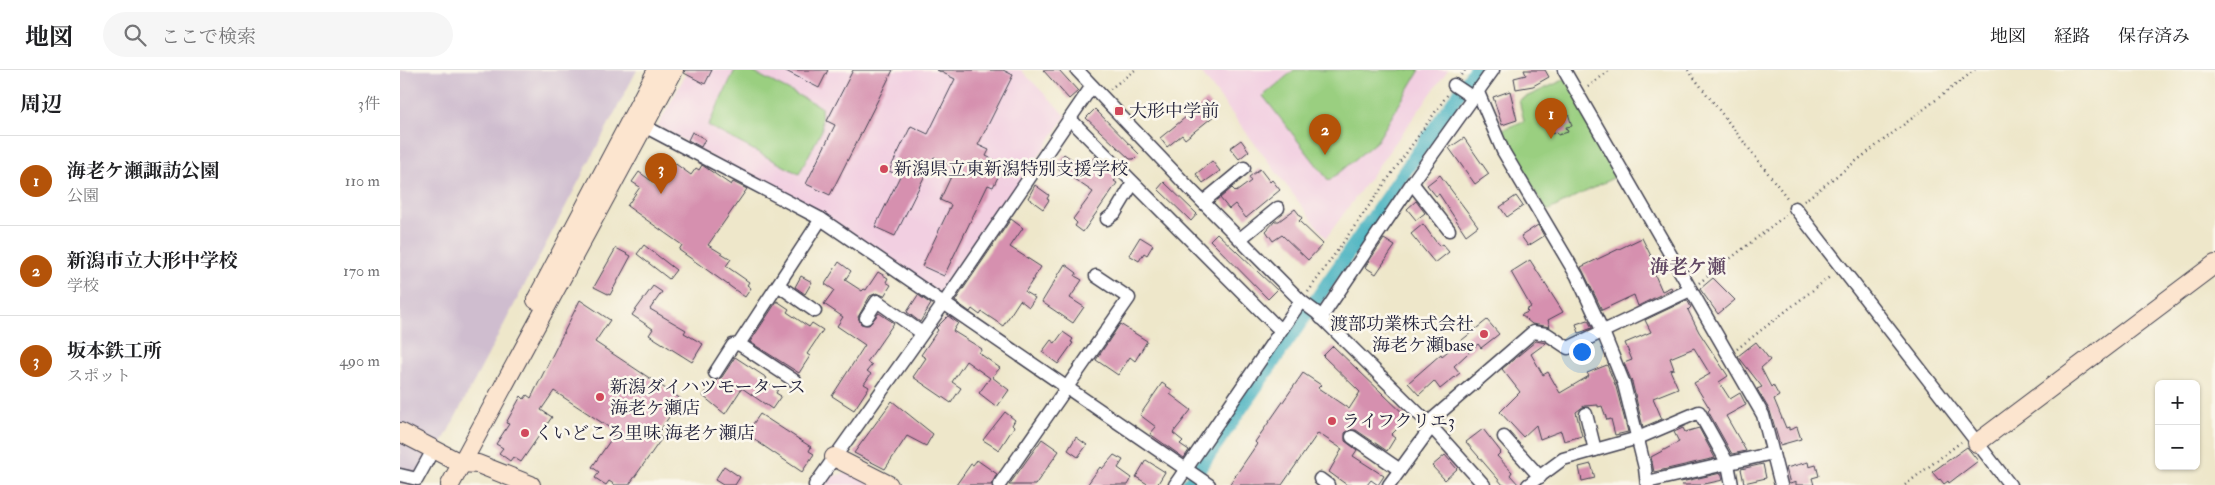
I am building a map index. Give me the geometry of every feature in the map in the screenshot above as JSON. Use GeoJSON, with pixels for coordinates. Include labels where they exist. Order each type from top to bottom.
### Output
{"type":"FeatureCollection","features":[{"type":"Feature","properties":{"kind":"street"},"geometry":{"type":"LineString","coordinates":[[449,475],[657,70]]}},
{"type":"Feature","properties":{"kind":"street"},"geometry":{"type":"LineString","coordinates":[[449,475],[674,70]]}},
{"type":"Feature","properties":{"kind":"street"},"geometry":{"type":"LineString","coordinates":[[1077,70],[1203,202],[1303,302],[1430,424],[1484,485]]}},
{"type":"Feature","properties":{"kind":"street"},"geometry":{"type":"LineString","coordinates":[[1319,316],[1474,93],[1493,70]]}},
{"type":"Feature","properties":{"kind":"street"},"geometry":{"type":"LineString","coordinates":[[1564,70],[1763,415],[1781,485]]}},
{"type":"Feature","properties":{"kind":"street"},"geometry":{"type":"LineString","coordinates":[[1454,85],[1474,93],[1503,151],[1577,276],[1624,384],[1638,438],[1647,484],[1773,453]]}},
{"type":"Feature","properties":{"kind":"street"},"geometry":{"type":"LineString","coordinates":[[814,485],[944,303],[1092,86]]}},
{"type":"Feature","properties":{"kind":"street"},"geometry":{"type":"LineString","coordinates":[[1070,119],[1276,326]]}},
{"type":"Feature","properties":{"kind":"street"},"geometry":{"type":"LineString","coordinates":[[644,126],[821,219],[1206,483]]}},
{"type":"Feature","properties":{"kind":"street"},"geometry":{"type":"LineString","coordinates":[[1203,202],[1244,168]]}},
{"type":"Feature","properties":{"kind":"street"},"geometry":{"type":"LineString","coordinates":[[1108,219],[1115,213],[1133,182]]}},
{"type":"Feature","properties":{"kind":"street"},"geometry":{"type":"LineString","coordinates":[[1412,183],[1449,230]]}},
{"type":"Feature","properties":{"kind":"street"},"geometry":{"type":"LineString","coordinates":[[1240,239],[1278,208]]}},
{"type":"Feature","properties":{"kind":"street"},"geometry":{"type":"LineString","coordinates":[[1795,208],[2007,484]]}},
{"type":"Feature","properties":{"kind":"street"},"geometry":{"type":"LineString","coordinates":[[739,344],[821,219]]}},
{"type":"Feature","properties":{"kind":"street"},"geometry":{"type":"LineString","coordinates":[[1974,439],[2215,264]]}},
{"type":"Feature","properties":{"kind":"street"},"geometry":{"type":"LineString","coordinates":[[999,485],[1129,298],[1096,276]]}},
{"type":"Feature","properties":{"kind":"street"},"geometry":{"type":"LineString","coordinates":[[778,285],[816,311]]}},
{"type":"Feature","properties":{"kind":"street"},"geometry":{"type":"LineString","coordinates":[[1390,485],[1430,424],[1533,332],[1547,334],[1568,348],[1690,290]]}},
{"type":"Feature","properties":{"kind":"street"},"geometry":{"type":"LineString","coordinates":[[866,318],[877,301],[922,333]]}},
{"type":"Feature","properties":{"kind":"street"},"geometry":{"type":"LineString","coordinates":[[1175,485],[1303,302]]}},
{"type":"Feature","properties":{"kind":"street"},"geometry":{"type":"LineString","coordinates":[[715,372],[733,345],[739,344],[795,381]]}},
{"type":"Feature","properties":{"kind":"street"},"geometry":{"type":"LineString","coordinates":[[1528,485],[1563,459],[1638,438],[1700,412],[1728,464],[1732,485]]}},
{"type":"Feature","properties":{"kind":"street"},"geometry":{"type":"LineString","coordinates":[[1586,414],[1595,450]]}},
{"type":"Feature","properties":{"kind":"street"},"geometry":{"type":"LineString","coordinates":[[400,432],[433,450],[449,475]]}},
{"type":"Feature","properties":{"kind":"street"},"geometry":{"type":"LineString","coordinates":[[1352,437],[1400,470]]}},
{"type":"Feature","properties":{"kind":"street"},"geometry":{"type":"LineString","coordinates":[[1504,437],[1540,477]]}},
{"type":"Feature","properties":{"kind":"street"},"geometry":{"type":"LineString","coordinates":[[400,475],[417,478],[433,450]]}},
{"type":"Feature","properties":{"kind":"street"},"geometry":{"type":"LineString","coordinates":[[834,457],[889,485]]}},
{"type":"Feature","properties":{"kind":"street"},"geometry":{"type":"LineString","coordinates":[[449,475],[478,464],[531,485]]}},
{"type":"Feature","properties":{"kind":"path"},"geometry":{"type":"LineString","coordinates":[[1101,96],[1135,70]]}},
{"type":"Feature","properties":{"kind":"path"},"geometry":{"type":"LineString","coordinates":[[1303,302],[1465,70]]}},
{"type":"Feature","properties":{"kind":"path"},"geometry":{"type":"LineString","coordinates":[[1578,94],[1610,70]]}},
{"type":"Feature","properties":{"kind":"path"},"geometry":{"type":"LineString","coordinates":[[1688,70],[1795,208]]}},
{"type":"Feature","properties":{"kind":"path"},"geometry":{"type":"LineString","coordinates":[[1690,290],[1975,70]]}},
{"type":"Feature","properties":{"kind":"path"},"geometry":{"type":"LineString","coordinates":[[1728,356],[1840,268]]}},
{"type":"Feature","properties":{"kind":"path"},"geometry":{"type":"LineString","coordinates":[[1905,485],[1974,439]]}},
{"type":"Feature","properties":{"kind":"shaded area"},"geometry":{"type":"Polygon","coordinates":[[[400,70],[637,70],[420,485],[400,484],[400,70]]]}},
{"type":"Feature","properties":{"kind":"shaded area","name":"新潟県立東新潟特別支援学校"},"geometry":{"type":"Polygon","coordinates":[[[688,70],[1021,70],[1066,116],[943,297],[887,256],[882,255],[658,126],[688,70]]]}},
{"type":"Feature","properties":{"kind":"shaded area"},"geometry":{"type":"Polygon","coordinates":[[[1199,70],[1448,70],[1326,238],[1199,70]]]}},
{"type":"Feature","properties":{"kind":"shaded area"},"geometry":{"type":"Polygon","coordinates":[[[852,472],[877,485],[825,485],[832,476],[852,472]]]}},
{"type":"Feature","properties":{"kind":"green space"},"geometry":{"type":"Polygon","coordinates":[[[735,70],[749,70],[821,107],[822,130],[799,174],[708,126],[735,70]]]}},
{"type":"Feature","properties":{"kind":"green space"},"geometry":{"type":"Polygon","coordinates":[[[1294,70],[1420,70],[1377,141],[1329,181],[1263,96],[1294,70]]]}},
{"type":"Feature","properties":{"kind":"green space"},"geometry":{"type":"Polygon","coordinates":[[[1566,79],[1619,175],[1547,211],[1507,147],[1501,130],[1524,121],[1519,100],[1566,79]]]}},
{"type":"Feature","properties":{"kind":"building"},"geometry":{"type":"Polygon","coordinates":[[[685,70],[712,70],[705,84],[684,73],[685,70]]]}},
{"type":"Feature","properties":{"kind":"building"},"geometry":{"type":"Polygon","coordinates":[[[784,70],[828,70],[819,88],[784,70]]]}},
{"type":"Feature","properties":{"kind":"building"},"geometry":{"type":"Polygon","coordinates":[[[853,70],[893,70],[830,195],[806,184],[835,125],[827,121],[853,70]]]}},
{"type":"Feature","properties":{"kind":"building"},"geometry":{"type":"Polygon","coordinates":[[[937,70],[1003,70],[1013,75],[978,145],[989,150],[986,156],[1004,165],[993,187],[988,185],[944,276],[922,266],[951,205],[940,200],[955,168],[934,157],[895,236],[875,227],[900,176],[889,171],[911,126],[928,134],[955,79],[937,70]]]}},
{"type":"Feature","properties":{"kind":"building"},"geometry":{"type":"Polygon","coordinates":[[[1043,70],[1059,70],[1078,91],[1069,99],[1043,70]]]}},
{"type":"Feature","properties":{"kind":"building"},"geometry":{"type":"Polygon","coordinates":[[[1524,70],[1545,70],[1549,77],[1533,86],[1516,89],[1514,78],[1526,75],[1524,70]]]}},
{"type":"Feature","properties":{"kind":"building"},"geometry":{"type":"Polygon","coordinates":[[[1510,91],[1517,120],[1502,125],[1493,97],[1510,91]]]}},
{"type":"Feature","properties":{"kind":"building"},"geometry":{"type":"Polygon","coordinates":[[[1207,100],[1216,111],[1213,113],[1215,115],[1185,139],[1182,135],[1167,147],[1160,138],[1207,100]]]}},
{"type":"Feature","properties":{"kind":"building"},"geometry":{"type":"Polygon","coordinates":[[[1557,105],[1558,108],[1562,107],[1564,112],[1567,110],[1572,126],[1566,127],[1568,132],[1558,135],[1557,132],[1552,134],[1546,116],[1550,115],[1548,108],[1557,105]]]}},
{"type":"Feature","properties":{"kind":"building"},"geometry":{"type":"Polygon","coordinates":[[[1095,109],[1139,154],[1134,159],[1130,159],[1086,118],[1095,109]]]}},
{"type":"Feature","properties":{"kind":"building"},"geometry":{"type":"Polygon","coordinates":[[[692,132],[705,139],[701,147],[688,140],[692,132]]]}},
{"type":"Feature","properties":{"kind":"building"},"geometry":{"type":"Polygon","coordinates":[[[1464,138],[1489,174],[1475,184],[1449,148],[1464,138]]]}},
{"type":"Feature","properties":{"kind":"building"},"geometry":{"type":"Polygon","coordinates":[[[1241,140],[1249,151],[1239,159],[1230,148],[1241,140]]]}},
{"type":"Feature","properties":{"kind":"building"},"geometry":{"type":"Polygon","coordinates":[[[1064,154],[1087,169],[1095,156],[1117,178],[1114,181],[1117,183],[1083,232],[1075,226],[1077,223],[1073,219],[1093,192],[1055,166],[1064,154]]]}},
{"type":"Feature","properties":{"kind":"building"},"geometry":{"type":"Polygon","coordinates":[[[1212,161],[1220,171],[1203,183],[1196,174],[1212,161]]]}},
{"type":"Feature","properties":{"kind":"building"},"geometry":{"type":"Polygon","coordinates":[[[673,162],[691,175],[696,168],[699,170],[702,165],[731,185],[733,182],[747,189],[708,245],[731,259],[726,266],[749,282],[747,285],[751,288],[745,297],[679,250],[682,245],[627,206],[640,187],[632,182],[639,172],[653,182],[656,177],[661,180],[673,162]]]}},
{"type":"Feature","properties":{"kind":"building"},"geometry":{"type":"Polygon","coordinates":[[[1260,169],[1270,182],[1272,180],[1280,190],[1246,218],[1235,204],[1229,209],[1220,198],[1232,188],[1236,192],[1251,181],[1249,177],[1260,169]]]}},
{"type":"Feature","properties":{"kind":"building"},"geometry":{"type":"Polygon","coordinates":[[[1440,175],[1478,226],[1466,235],[1439,194],[1436,196],[1427,185],[1440,175]]]}},
{"type":"Feature","properties":{"kind":"building"},"geometry":{"type":"Polygon","coordinates":[[[1164,182],[1197,214],[1191,221],[1158,189],[1164,182]]]}},
{"type":"Feature","properties":{"kind":"building"},"geometry":{"type":"Polygon","coordinates":[[[1035,185],[1049,195],[1047,199],[1049,200],[1043,209],[1028,198],[1035,185]]]}},
{"type":"Feature","properties":{"kind":"building"},"geometry":{"type":"Polygon","coordinates":[[[1516,196],[1523,206],[1507,217],[1500,207],[1516,196]]]}},
{"type":"Feature","properties":{"kind":"building"},"geometry":{"type":"Polygon","coordinates":[[[1416,201],[1425,213],[1416,220],[1407,209],[1416,201]]]}},
{"type":"Feature","properties":{"kind":"building"},"geometry":{"type":"Polygon","coordinates":[[[1295,209],[1302,218],[1299,221],[1323,244],[1308,260],[1282,235],[1273,241],[1266,231],[1275,221],[1279,221],[1295,209]]]}},
{"type":"Feature","properties":{"kind":"building"},"geometry":{"type":"Polygon","coordinates":[[[1011,219],[1023,228],[1010,247],[1041,267],[1025,292],[1035,298],[1029,307],[1020,300],[1003,326],[982,312],[980,315],[972,309],[970,312],[955,301],[1011,219]]]}},
{"type":"Feature","properties":{"kind":"building"},"geometry":{"type":"Polygon","coordinates":[[[1423,224],[1439,246],[1442,244],[1449,252],[1435,263],[1411,234],[1423,224]]]}},
{"type":"Feature","properties":{"kind":"building"},"geometry":{"type":"Polygon","coordinates":[[[1538,225],[1544,236],[1528,246],[1521,236],[1538,225]]]}},
{"type":"Feature","properties":{"kind":"building"},"geometry":{"type":"Polygon","coordinates":[[[1217,233],[1277,290],[1268,299],[1210,240],[1217,233]]]}},
{"type":"Feature","properties":{"kind":"building"},"geometry":{"type":"Polygon","coordinates":[[[1140,237],[1153,245],[1147,255],[1144,253],[1139,261],[1129,255],[1140,237]]]}},
{"type":"Feature","properties":{"kind":"building"},"geometry":{"type":"Polygon","coordinates":[[[1642,238],[1653,260],[1662,255],[1668,267],[1655,275],[1662,291],[1671,287],[1672,289],[1638,306],[1634,295],[1602,310],[1581,267],[1642,238]]]}},
{"type":"Feature","properties":{"kind":"building"},"geometry":{"type":"Polygon","coordinates":[[[1384,239],[1395,246],[1376,274],[1365,267],[1384,239]]]}},
{"type":"Feature","properties":{"kind":"building"},"geometry":{"type":"Polygon","coordinates":[[[644,245],[676,270],[669,279],[637,254],[644,245]]]}},
{"type":"Feature","properties":{"kind":"building"},"geometry":{"type":"Polygon","coordinates":[[[616,248],[631,256],[610,295],[594,287],[616,248]]]}},
{"type":"Feature","properties":{"kind":"building"},"geometry":{"type":"Polygon","coordinates":[[[1530,260],[1563,312],[1548,320],[1550,327],[1532,324],[1521,315],[1528,312],[1526,310],[1531,307],[1511,272],[1530,260]]]}},
{"type":"Feature","properties":{"kind":"building"},"geometry":{"type":"Polygon","coordinates":[[[839,262],[851,271],[845,280],[862,291],[866,290],[878,272],[888,278],[886,282],[891,285],[884,296],[877,293],[870,296],[858,317],[861,324],[869,325],[879,313],[894,323],[867,362],[872,365],[867,371],[871,374],[864,384],[869,387],[854,410],[832,396],[865,345],[837,326],[843,317],[824,304],[834,290],[825,284],[839,262]]]}},
{"type":"Feature","properties":{"kind":"building"},"geometry":{"type":"Polygon","coordinates":[[[1065,264],[1077,273],[1075,276],[1082,280],[1070,298],[1084,307],[1073,323],[1042,302],[1065,264]]]}},
{"type":"Feature","properties":{"kind":"building"},"geometry":{"type":"Polygon","coordinates":[[[801,276],[812,282],[805,294],[795,287],[801,276]]]}},
{"type":"Feature","properties":{"kind":"building"},"geometry":{"type":"Polygon","coordinates":[[[1713,278],[1735,300],[1718,314],[1700,289],[1713,278]]]}},
{"type":"Feature","properties":{"kind":"building"},"geometry":{"type":"Polygon","coordinates":[[[653,286],[662,292],[650,309],[686,330],[684,333],[703,344],[692,362],[649,335],[653,329],[632,315],[653,286]]]}},
{"type":"Feature","properties":{"kind":"building"},"geometry":{"type":"Polygon","coordinates":[[[918,295],[931,304],[920,322],[907,312],[918,295]]]}},
{"type":"Feature","properties":{"kind":"building"},"geometry":{"type":"Polygon","coordinates":[[[580,300],[610,320],[595,342],[681,399],[657,435],[662,438],[629,485],[615,485],[609,481],[606,485],[595,478],[599,472],[592,467],[616,432],[554,391],[541,410],[552,417],[521,462],[513,457],[510,461],[499,453],[503,448],[496,444],[509,424],[506,423],[521,396],[524,399],[527,395],[531,398],[580,300]]]}},
{"type":"Feature","properties":{"kind":"building"},"geometry":{"type":"Polygon","coordinates":[[[1687,300],[1691,307],[1688,310],[1699,332],[1728,376],[1719,382],[1730,399],[1740,393],[1746,405],[1726,416],[1746,451],[1732,454],[1708,411],[1710,409],[1694,383],[1710,374],[1694,348],[1670,358],[1674,369],[1670,370],[1678,388],[1653,398],[1662,419],[1643,427],[1632,382],[1624,363],[1632,360],[1625,343],[1651,332],[1645,320],[1687,300]]]}},
{"type":"Feature","properties":{"kind":"building"},"geometry":{"type":"Polygon","coordinates":[[[777,301],[789,309],[787,312],[809,327],[812,323],[823,330],[807,354],[810,356],[799,373],[750,342],[777,301]]]}},
{"type":"Feature","properties":{"kind":"building"},"geometry":{"type":"Polygon","coordinates":[[[948,316],[958,323],[953,331],[982,349],[979,353],[1000,368],[992,377],[1009,390],[997,407],[979,393],[990,378],[966,361],[952,382],[961,388],[951,403],[913,377],[926,358],[921,355],[938,330],[936,328],[948,316]]]}},
{"type":"Feature","properties":{"kind":"building"},"geometry":{"type":"Polygon","coordinates":[[[1487,320],[1499,334],[1481,348],[1478,344],[1454,366],[1460,373],[1440,389],[1434,381],[1419,395],[1408,383],[1441,354],[1442,356],[1487,320]]]}},
{"type":"Feature","properties":{"kind":"building"},"geometry":{"type":"Polygon","coordinates":[[[1588,320],[1592,328],[1579,333],[1576,324],[1588,320]]]}},
{"type":"Feature","properties":{"kind":"building"},"geometry":{"type":"Polygon","coordinates":[[[1120,324],[1147,341],[1135,361],[1130,357],[1118,375],[1096,360],[1120,324]]]}},
{"type":"Feature","properties":{"kind":"building"},"geometry":{"type":"Polygon","coordinates":[[[1063,332],[1073,339],[1071,342],[1073,343],[1058,364],[1042,352],[1051,340],[1055,343],[1063,332]]]}},
{"type":"Feature","properties":{"kind":"building"},"geometry":{"type":"Polygon","coordinates":[[[1536,341],[1546,343],[1531,354],[1543,375],[1548,372],[1560,393],[1589,376],[1587,373],[1607,365],[1616,387],[1628,432],[1615,435],[1611,419],[1607,420],[1602,406],[1598,407],[1598,405],[1584,406],[1576,412],[1582,436],[1564,441],[1561,431],[1540,439],[1536,425],[1523,437],[1500,412],[1520,392],[1502,369],[1536,341]]]}},
{"type":"Feature","properties":{"kind":"building"},"geometry":{"type":"Polygon","coordinates":[[[1756,342],[1770,360],[1761,368],[1771,387],[1773,385],[1779,396],[1774,399],[1786,428],[1789,427],[1789,430],[1797,427],[1801,439],[1780,445],[1770,411],[1757,389],[1762,387],[1738,356],[1756,342]]]}},
{"type":"Feature","properties":{"kind":"building"},"geometry":{"type":"Polygon","coordinates":[[[1333,346],[1408,418],[1391,435],[1395,438],[1387,451],[1356,430],[1349,430],[1345,433],[1345,441],[1357,450],[1353,456],[1384,476],[1378,485],[1371,480],[1367,485],[1347,485],[1329,472],[1342,449],[1318,433],[1282,485],[1229,485],[1257,444],[1255,442],[1303,373],[1321,385],[1318,388],[1349,409],[1360,392],[1323,356],[1333,346]]]}},
{"type":"Feature","properties":{"kind":"building"},"geometry":{"type":"Polygon","coordinates":[[[735,357],[767,378],[765,381],[778,389],[776,393],[781,396],[772,409],[742,388],[725,414],[703,396],[713,382],[722,377],[735,357]]]}},
{"type":"Feature","properties":{"kind":"building"},"geometry":{"type":"Polygon","coordinates":[[[1162,383],[1172,390],[1170,394],[1191,410],[1173,433],[1183,441],[1180,444],[1189,450],[1184,458],[1150,434],[1156,427],[1140,415],[1162,383]]]}},
{"type":"Feature","properties":{"kind":"building"},"geometry":{"type":"Polygon","coordinates":[[[892,401],[933,434],[926,446],[907,436],[885,469],[854,453],[892,401]]]}},
{"type":"Feature","properties":{"kind":"building"},"geometry":{"type":"Polygon","coordinates":[[[1005,412],[1015,420],[1012,425],[1014,427],[999,450],[983,440],[1005,412]]]}},
{"type":"Feature","properties":{"kind":"building"},"geometry":{"type":"Polygon","coordinates":[[[760,414],[811,447],[809,451],[814,454],[802,472],[746,434],[760,414]]]}},
{"type":"Feature","properties":{"kind":"building"},"geometry":{"type":"Polygon","coordinates":[[[1683,428],[1685,432],[1699,428],[1715,458],[1654,472],[1651,457],[1679,442],[1674,432],[1683,428]]]}},
{"type":"Feature","properties":{"kind":"building"},"geometry":{"type":"Polygon","coordinates":[[[1483,429],[1501,452],[1497,456],[1512,472],[1510,475],[1519,485],[1503,485],[1466,442],[1483,429]]]}},
{"type":"Feature","properties":{"kind":"building"},"geometry":{"type":"Polygon","coordinates":[[[1076,437],[1087,445],[1078,457],[1068,450],[1076,437]]]}},
{"type":"Feature","properties":{"kind":"building"},"geometry":{"type":"Polygon","coordinates":[[[1042,439],[1059,451],[1035,485],[1009,485],[1042,439]]]}},
{"type":"Feature","properties":{"kind":"building"},"geometry":{"type":"Polygon","coordinates":[[[1967,447],[1978,461],[1949,483],[1948,481],[1944,484],[1932,472],[1967,447]]]}},
{"type":"Feature","properties":{"kind":"building"},"geometry":{"type":"Polygon","coordinates":[[[1114,455],[1123,460],[1118,468],[1132,478],[1128,485],[1087,485],[1100,467],[1102,469],[1114,455]]]}},
{"type":"Feature","properties":{"kind":"building"},"geometry":{"type":"Polygon","coordinates":[[[1445,455],[1457,469],[1445,480],[1432,466],[1445,455]]]}},
{"type":"Feature","properties":{"kind":"building"},"geometry":{"type":"Polygon","coordinates":[[[977,460],[997,474],[991,485],[956,485],[971,464],[973,465],[977,460]]]}},
{"type":"Feature","properties":{"kind":"building"},"geometry":{"type":"Polygon","coordinates":[[[1146,460],[1165,472],[1157,485],[1149,485],[1136,477],[1146,460]]]}},
{"type":"Feature","properties":{"kind":"building"},"geometry":{"type":"Polygon","coordinates":[[[1808,462],[1809,467],[1816,465],[1819,476],[1812,478],[1814,485],[1796,485],[1796,482],[1790,484],[1786,468],[1808,462]]]}},
{"type":"Feature","properties":{"kind":"building"},"geometry":{"type":"Polygon","coordinates":[[[1591,464],[1595,478],[1582,481],[1579,467],[1591,464]]]}},
{"type":"Feature","properties":{"kind":"building"},"geometry":{"type":"Polygon","coordinates":[[[1763,464],[1766,478],[1744,483],[1741,469],[1763,464]]]}},
{"type":"Feature","properties":{"kind":"building"},"geometry":{"type":"Polygon","coordinates":[[[724,466],[740,477],[735,485],[723,485],[715,480],[724,466]]]}},
{"type":"Feature","properties":{"kind":"building"},"geometry":{"type":"Polygon","coordinates":[[[1721,473],[1723,480],[1700,485],[1682,485],[1681,482],[1721,473]]]}},
{"type":"Feature","properties":{"kind":"waterway"},"geometry":{"type":"LineString","coordinates":[[1188,485],[1475,70]]}},
{"type":"Feature","properties":{"kind":"place","name":"大形中学前"},"geometry":{"type":"Point","coordinates":[1119,111]}},
{"type":"Feature","properties":{"kind":"place","name":"海老ケ瀬諏訪公園"},"geometry":{"type":"Point","coordinates":[1551,139]}},
{"type":"Feature","properties":{"kind":"place","name":"新潟市立大形中学校"},"geometry":{"type":"Point","coordinates":[1325,155]}},
{"type":"Feature","properties":{"kind":"place","name":"新潟県立東新潟特別支援学校"},"geometry":{"type":"Point","coordinates":[884,169]}},
{"type":"Feature","properties":{"kind":"place","name":"坂本鉄工所"},"geometry":{"type":"Point","coordinates":[661,194]}},
{"type":"Feature","properties":{"kind":"place","name":"渡部功業株式会社 海老ケ瀬base"},"geometry":{"type":"Point","coordinates":[1484,334]}},
{"type":"Feature","properties":{"kind":"place","name":"新潟ダイハツモータース 海老ケ瀬店"},"geometry":{"type":"Point","coordinates":[600,397]}},
{"type":"Feature","properties":{"kind":"place","name":"ライフクリエ3"},"geometry":{"type":"Point","coordinates":[1332,421]}},
{"type":"Feature","properties":{"kind":"place","name":"くいどころ里味 海老ケ瀬店"},"geometry":{"type":"Point","coordinates":[525,433]}},
{"type":"Feature","properties":{"kind":"district","name":"海老ケ瀬"},"geometry":{"type":"Point","coordinates":[1688,266]}}]}
